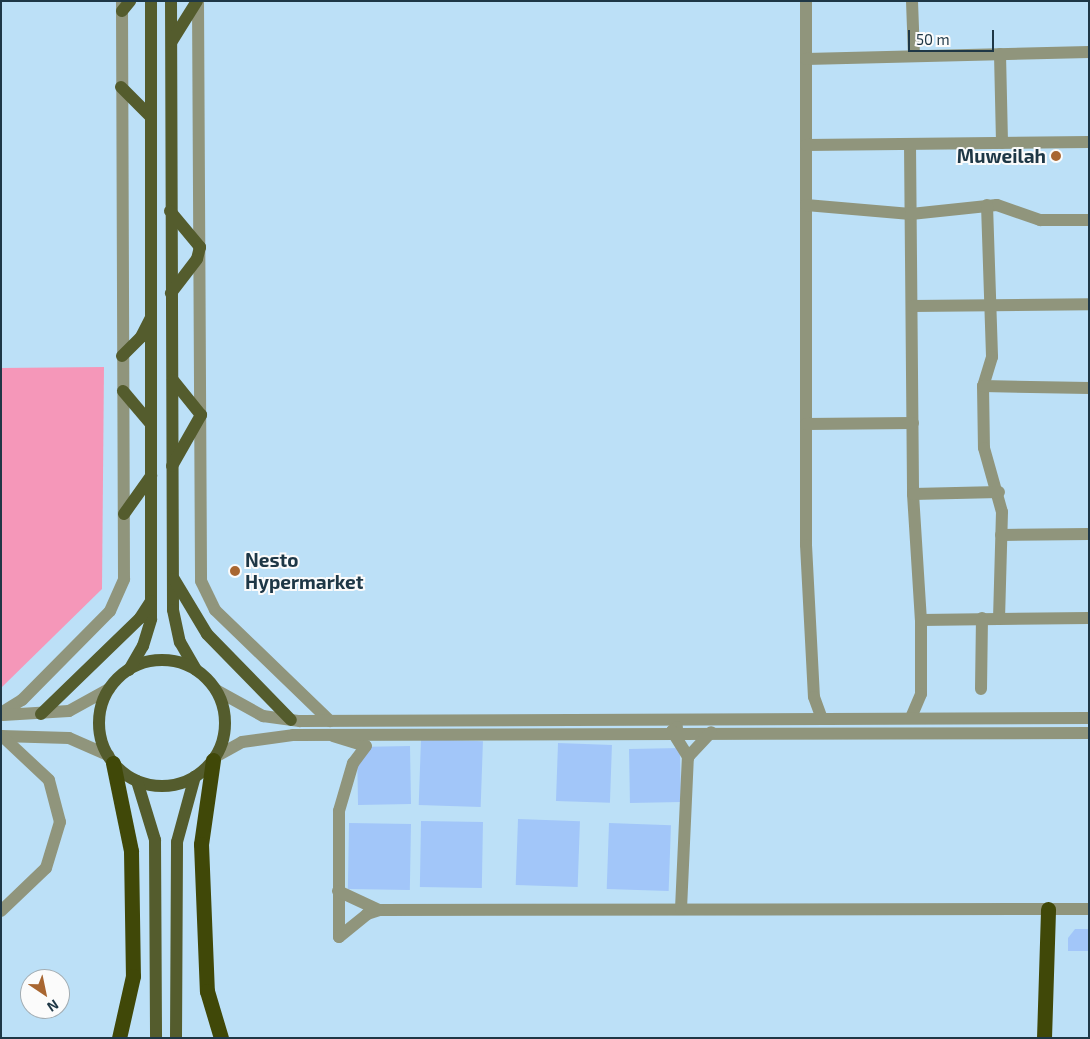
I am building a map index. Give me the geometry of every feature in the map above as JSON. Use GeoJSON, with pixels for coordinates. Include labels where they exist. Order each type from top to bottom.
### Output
{"type":"FeatureCollection","features":[{"type":"Feature","properties":{"kind":"highway"},"geometry":{"type":"LineString","coordinates":[[214,758],[202,854],[207,991],[221,1038]]}},
{"type":"Feature","properties":{"kind":"highway"},"geometry":{"type":"LineString","coordinates":[[111,759],[131,851],[133,976],[119,1038]]}},
{"type":"Feature","properties":{"kind":"highway"},"geometry":{"type":"LineString","coordinates":[[1044,1038],[1048,909]]}},
{"type":"Feature","properties":{"kind":"main road"},"geometry":{"type":"LineString","coordinates":[[150,1],[151,601],[147,637],[129,670],[109,689],[100,715],[111,759],[137,781],[153,825],[157,872],[156,1038]]}},
{"type":"Feature","properties":{"kind":"main road"},"geometry":{"type":"LineString","coordinates":[[137,781],[167,786],[195,776],[214,758],[225,716],[216,690],[196,670],[176,631],[172,575],[170,211],[172,1]]}},
{"type":"Feature","properties":{"kind":"main road"},"geometry":{"type":"LineString","coordinates":[[172,41],[198,1]]}},
{"type":"Feature","properties":{"kind":"main road"},"geometry":{"type":"LineString","coordinates":[[121,87],[151,117]]}},
{"type":"Feature","properties":{"kind":"main road"},"geometry":{"type":"LineString","coordinates":[[170,211],[200,247],[197,259],[171,293]]}},
{"type":"Feature","properties":{"kind":"main road"},"geometry":{"type":"LineString","coordinates":[[122,356],[141,337],[152,312]]}},
{"type":"Feature","properties":{"kind":"main road"},"geometry":{"type":"LineString","coordinates":[[172,378],[201,415],[172,466]]}},
{"type":"Feature","properties":{"kind":"main road"},"geometry":{"type":"LineString","coordinates":[[122,391],[151,424]]}},
{"type":"Feature","properties":{"kind":"main road"},"geometry":{"type":"LineString","coordinates":[[124,514],[152,476]]}},
{"type":"Feature","properties":{"kind":"main road"},"geometry":{"type":"LineString","coordinates":[[172,575],[207,634],[291,720]]}},
{"type":"Feature","properties":{"kind":"main road"},"geometry":{"type":"LineString","coordinates":[[41,714],[140,618],[151,601]]}},
{"type":"Feature","properties":{"kind":"main road"},"geometry":{"type":"LineString","coordinates":[[129,670],[170,661],[196,670]]}},
{"type":"Feature","properties":{"kind":"main road"},"geometry":{"type":"LineString","coordinates":[[176,1038],[178,829],[195,776]]}},
{"type":"Feature","properties":{"kind":"street"},"geometry":{"type":"LineString","coordinates":[[198,1],[202,589],[215,610],[330,722]]}},
{"type":"Feature","properties":{"kind":"street"},"geometry":{"type":"LineString","coordinates":[[806,1],[806,424],[814,697],[821,716]]}},
{"type":"Feature","properties":{"kind":"street"},"geometry":{"type":"LineString","coordinates":[[912,1],[914,56]]}},
{"type":"Feature","properties":{"kind":"street"},"geometry":{"type":"LineString","coordinates":[[1,714],[22,700],[115,604],[124,579],[121,87],[124,4]]}},
{"type":"Feature","properties":{"kind":"street"},"geometry":{"type":"LineString","coordinates":[[806,58],[1089,52]]}},
{"type":"Feature","properties":{"kind":"street"},"geometry":{"type":"LineString","coordinates":[[1000,54],[1002,143]]}},
{"type":"Feature","properties":{"kind":"street"},"geometry":{"type":"LineString","coordinates":[[806,145],[1089,142]]}},
{"type":"Feature","properties":{"kind":"street"},"geometry":{"type":"LineString","coordinates":[[910,144],[913,494],[921,620],[920,694],[910,717]]}},
{"type":"Feature","properties":{"kind":"street"},"geometry":{"type":"LineString","coordinates":[[806,205],[911,214],[988,205],[1040,220],[1089,220]]}},
{"type":"Feature","properties":{"kind":"street"},"geometry":{"type":"LineString","coordinates":[[988,205],[992,357],[983,386],[984,448],[999,492],[1001,535],[999,619]]}},
{"type":"Feature","properties":{"kind":"street"},"geometry":{"type":"LineString","coordinates":[[912,306],[1089,304]]}},
{"type":"Feature","properties":{"kind":"street"},"geometry":{"type":"LineString","coordinates":[[983,386],[1089,388]]}},
{"type":"Feature","properties":{"kind":"street"},"geometry":{"type":"LineString","coordinates":[[806,424],[912,423]]}},
{"type":"Feature","properties":{"kind":"street"},"geometry":{"type":"LineString","coordinates":[[913,494],[999,492]]}},
{"type":"Feature","properties":{"kind":"street"},"geometry":{"type":"LineString","coordinates":[[1001,535],[1089,534]]}},
{"type":"Feature","properties":{"kind":"street"},"geometry":{"type":"LineString","coordinates":[[981,689],[982,618]]}},
{"type":"Feature","properties":{"kind":"street"},"geometry":{"type":"LineString","coordinates":[[921,620],[1089,618]]}},
{"type":"Feature","properties":{"kind":"street"},"geometry":{"type":"LineString","coordinates":[[1,714],[41,714],[80,707],[109,689]]}},
{"type":"Feature","properties":{"kind":"street"},"geometry":{"type":"LineString","coordinates":[[216,690],[263,716],[330,722],[711,726],[1089,733]]}},
{"type":"Feature","properties":{"kind":"street"},"geometry":{"type":"LineString","coordinates":[[920,694],[934,717]]}},
{"type":"Feature","properties":{"kind":"street"},"geometry":{"type":"LineString","coordinates":[[804,716],[814,697]]}},
{"type":"Feature","properties":{"kind":"street"},"geometry":{"type":"LineString","coordinates":[[214,758],[257,738],[672,731],[804,716],[1089,718]]}},
{"type":"Feature","properties":{"kind":"street"},"geometry":{"type":"LineString","coordinates":[[681,909],[688,757],[711,726]]}},
{"type":"Feature","properties":{"kind":"street"},"geometry":{"type":"LineString","coordinates":[[672,731],[688,757]]}},
{"type":"Feature","properties":{"kind":"street"},"geometry":{"type":"LineString","coordinates":[[2,736],[70,738],[111,759]]}},
{"type":"Feature","properties":{"kind":"street"},"geometry":{"type":"LineString","coordinates":[[1,911],[46,868],[60,822],[49,780],[2,736]]}},
{"type":"Feature","properties":{"kind":"street"},"geometry":{"type":"LineString","coordinates":[[334,736],[366,746],[353,762],[342,797],[338,891],[339,937],[367,914],[379,910],[1089,909]]}},
{"type":"Feature","properties":{"kind":"street"},"geometry":{"type":"LineString","coordinates":[[338,891],[379,910]]}},
{"type":"Feature","properties":{"kind":"shaded area"},"geometry":{"type":"Polygon","coordinates":[[[104,367],[102,589],[1,688],[1,368],[104,367]]]}},
{"type":"Feature","properties":{"kind":"building"},"geometry":{"type":"Polygon","coordinates":[[[421,739],[483,741],[481,807],[419,805],[421,739]]]}},
{"type":"Feature","properties":{"kind":"building"},"geometry":{"type":"Polygon","coordinates":[[[558,743],[612,745],[610,803],[556,801],[558,743]]]}},
{"type":"Feature","properties":{"kind":"building"},"geometry":{"type":"Polygon","coordinates":[[[410,746],[411,804],[358,805],[357,747],[410,746]]]}},
{"type":"Feature","properties":{"kind":"building"},"geometry":{"type":"Polygon","coordinates":[[[680,748],[681,802],[630,803],[629,749],[680,748]]]}},
{"type":"Feature","properties":{"kind":"building"},"geometry":{"type":"Polygon","coordinates":[[[518,819],[580,821],[578,887],[516,885],[518,819]]]}},
{"type":"Feature","properties":{"kind":"building"},"geometry":{"type":"Polygon","coordinates":[[[421,821],[483,822],[482,888],[420,887],[421,821]]]}},
{"type":"Feature","properties":{"kind":"building"},"geometry":{"type":"Polygon","coordinates":[[[349,823],[411,824],[410,890],[348,889],[349,823]]]}},
{"type":"Feature","properties":{"kind":"building"},"geometry":{"type":"Polygon","coordinates":[[[609,823],[671,825],[669,891],[607,889],[609,823]]]}},
{"type":"Feature","properties":{"kind":"building"},"geometry":{"type":"Polygon","coordinates":[[[1075,929],[1089,929],[1089,951],[1068,951],[1068,938],[1075,929]]]}},
{"type":"Feature","properties":{"kind":"place","name":"Muweilah"},"geometry":{"type":"Point","coordinates":[1056,156]}},
{"type":"Feature","properties":{"kind":"place","name":"Nesto Hypermarket"},"geometry":{"type":"Point","coordinates":[235,571]}}]}
